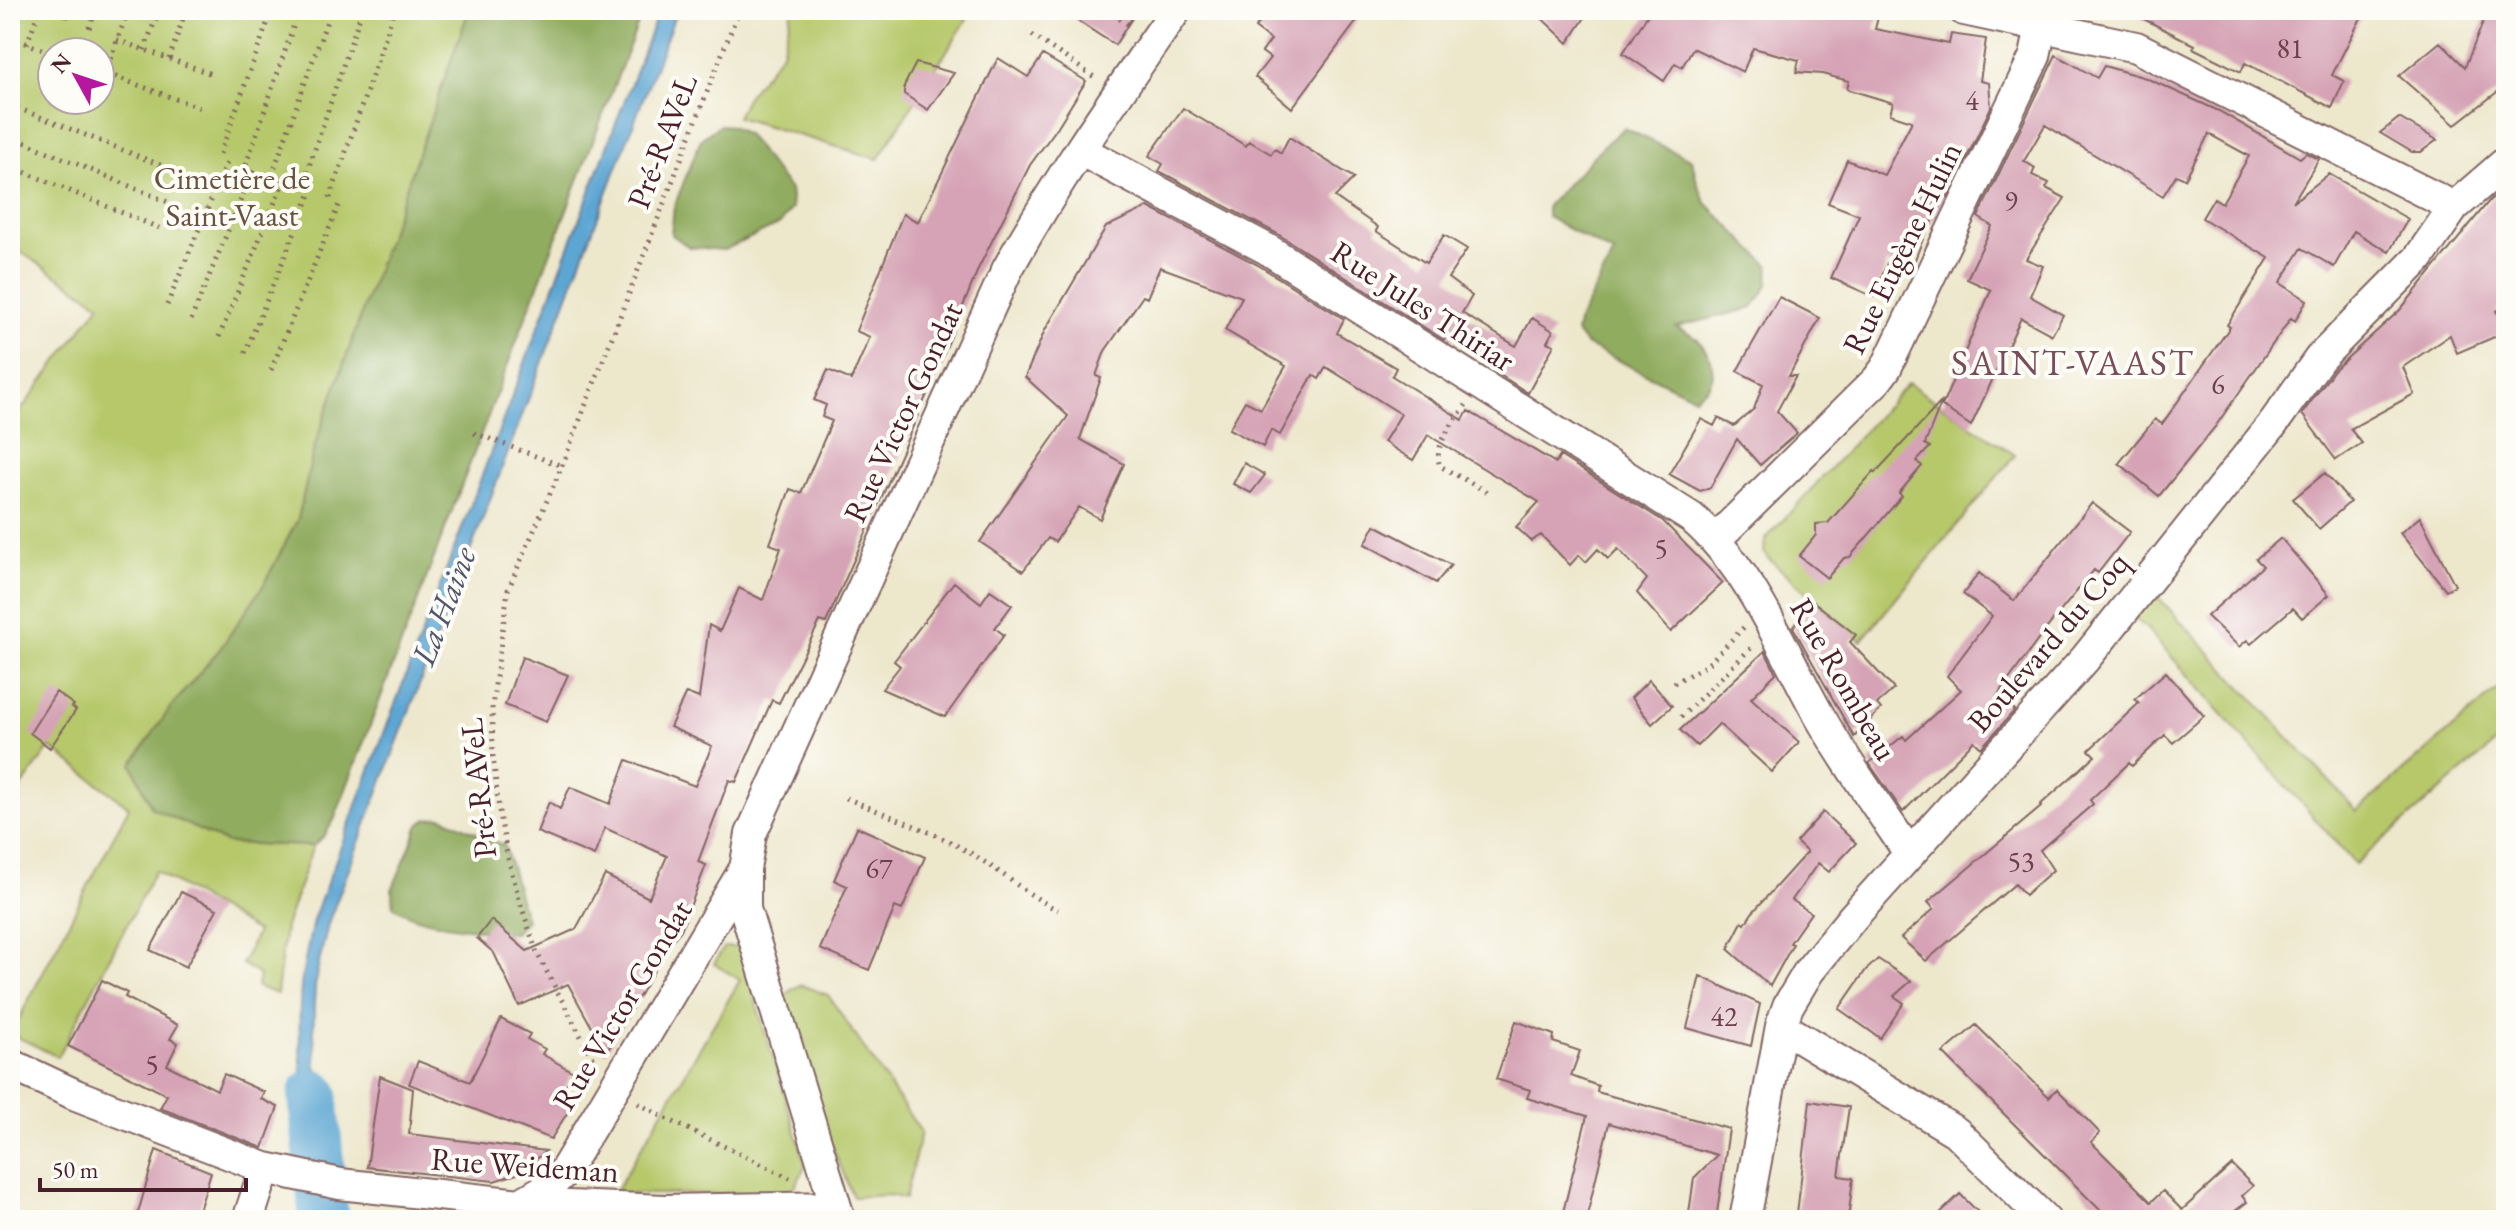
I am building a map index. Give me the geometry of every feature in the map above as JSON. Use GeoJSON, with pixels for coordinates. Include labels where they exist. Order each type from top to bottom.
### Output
{"type":"FeatureCollection","features":[{"type":"Feature","properties":{"kind":"street","name":"Rue Victor Gondat"},"geometry":{"type":"LineString","coordinates":[[838,1214],[745,909],[745,869],[751,834],[1007,270],[1080,150],[1176,10]]}},
{"type":"Feature","properties":{"kind":"street"},"geometry":{"type":"LineString","coordinates":[[1964,10],[2023,19],[2123,42],[2149,52],[2454,207]]}},
{"type":"Feature","properties":{"kind":"street","name":"Rue Eugène Hulin"},"geometry":{"type":"LineString","coordinates":[[1716,539],[1886,368],[2035,56],[2023,19]]}},
{"type":"Feature","properties":{"kind":"street","name":"Rue Jules Thiriar"},"geometry":{"type":"LineString","coordinates":[[1080,150],[1267,249],[1677,508],[1716,539]]}},
{"type":"Feature","properties":{"kind":"street","name":"Boulevard du Coq"},"geometry":{"type":"LineString","coordinates":[[1745,1220],[1781,1026],[1788,1006],[1809,971],[1853,917],[2085,659],[2272,425],[2320,358],[2418,259],[2454,207],[2506,162]]}},
{"type":"Feature","properties":{"kind":"street","name":"Rue Rombeau"},"geometry":{"type":"LineString","coordinates":[[1716,539],[1768,618],[1820,716],[1910,854]]}},
{"type":"Feature","properties":{"kind":"street","name":"Rue Victor Gondat"},"geometry":{"type":"LineString","coordinates":[[520,1204],[547,1188],[564,1172],[745,869]]}},
{"type":"Feature","properties":{"kind":"street"},"geometry":{"type":"LineString","coordinates":[[1781,1026],[1956,1132],[2045,1220]]}},
{"type":"Feature","properties":{"kind":"street","name":"Rue Weideman"},"geometry":{"type":"LineString","coordinates":[[10,1064],[76,1095],[265,1168],[340,1184],[520,1204],[838,1214]]}},
{"type":"Feature","properties":{"kind":"street"},"geometry":{"type":"LineString","coordinates":[[248,1220],[265,1168]]}},
{"type":"Feature","properties":{"kind":"path"},"geometry":{"type":"LineString","coordinates":[[27,44],[39,10]]}},
{"type":"Feature","properties":{"kind":"path"},"geometry":{"type":"LineString","coordinates":[[66,18],[69,10]]}},
{"type":"Feature","properties":{"kind":"path"},"geometry":{"type":"LineString","coordinates":[[89,28],[96,10]]}},
{"type":"Feature","properties":{"kind":"path"},"geometry":{"type":"LineString","coordinates":[[128,10],[117,40],[212,74]]}},
{"type":"Feature","properties":{"kind":"path"},"geometry":{"type":"LineString","coordinates":[[144,50],[159,10]]}},
{"type":"Feature","properties":{"kind":"path"},"geometry":{"type":"LineString","coordinates":[[169,59],[186,10]]}},
{"type":"Feature","properties":{"kind":"path"},"geometry":{"type":"LineString","coordinates":[[220,154],[272,10]]}},
{"type":"Feature","properties":{"kind":"path"},"geometry":{"type":"LineString","coordinates":[[246,165],[299,10]]}},
{"type":"Feature","properties":{"kind":"path"},"geometry":{"type":"LineString","coordinates":[[272,175],[329,15],[313,10]]}},
{"type":"Feature","properties":{"kind":"path"},"geometry":{"type":"LineString","coordinates":[[302,187],[362,10]]}},
{"type":"Feature","properties":{"kind":"path","name":"Pré-RAVeL"},"geometry":{"type":"LineString","coordinates":[[739,10],[562,466],[508,590],[492,707],[493,756],[507,855],[537,953],[595,1064],[615,1089],[661,1116],[799,1182]]}},
{"type":"Feature","properties":{"kind":"path"},"geometry":{"type":"LineString","coordinates":[[330,198],[393,15]]}},
{"type":"Feature","properties":{"kind":"path"},"geometry":{"type":"LineString","coordinates":[[1032,35],[1119,93]]}},
{"type":"Feature","properties":{"kind":"path"},"geometry":{"type":"LineString","coordinates":[[10,37],[36,47]]}},
{"type":"Feature","properties":{"kind":"path"},"geometry":{"type":"LineString","coordinates":[[116,77],[200,108]]}},
{"type":"Feature","properties":{"kind":"path"},"geometry":{"type":"LineString","coordinates":[[10,105],[178,172]]}},
{"type":"Feature","properties":{"kind":"path"},"geometry":{"type":"LineString","coordinates":[[10,136],[168,202]]}},
{"type":"Feature","properties":{"kind":"path"},"geometry":{"type":"LineString","coordinates":[[167,305],[229,158]]}},
{"type":"Feature","properties":{"kind":"path"},"geometry":{"type":"LineString","coordinates":[[10,166],[159,228]]}},
{"type":"Feature","properties":{"kind":"path"},"geometry":{"type":"LineString","coordinates":[[191,320],[254,168]]}},
{"type":"Feature","properties":{"kind":"path"},"geometry":{"type":"LineString","coordinates":[[219,337],[284,180]]}},
{"type":"Feature","properties":{"kind":"path"},"geometry":{"type":"LineString","coordinates":[[245,353],[312,190]]}},
{"type":"Feature","properties":{"kind":"path"},"geometry":{"type":"LineString","coordinates":[[271,370],[340,202]]}},
{"type":"Feature","properties":{"kind":"path"},"geometry":{"type":"LineString","coordinates":[[1480,386],[1451,427],[1437,459],[1440,466],[1487,492]]}},
{"type":"Feature","properties":{"kind":"path"},"geometry":{"type":"LineString","coordinates":[[474,433],[562,466]]}},
{"type":"Feature","properties":{"kind":"path"},"geometry":{"type":"LineString","coordinates":[[1674,683],[1707,665],[1768,618]]}},
{"type":"Feature","properties":{"kind":"path"},"geometry":{"type":"LineString","coordinates":[[1681,717],[1768,618]]}},
{"type":"Feature","properties":{"kind":"path"},"geometry":{"type":"LineString","coordinates":[[846,798],[957,846],[1033,898],[1058,910]]}},
{"type":"Feature","properties":{"kind":"green space","name":"Cimetière de Saint-Vaast"},"geometry":{"type":"Polygon","coordinates":[[[10,10],[469,10],[314,448],[298,519],[263,586],[220,649],[171,707],[132,764],[152,808],[227,843],[313,846],[285,927],[277,994],[257,987],[259,975],[242,964],[257,932],[155,871],[58,1057],[11,1034],[129,807],[50,747],[10,803],[10,425],[100,304],[10,245],[10,10]]]}},
{"type":"Feature","properties":{"kind":"green space"},"geometry":{"type":"Polygon","coordinates":[[[469,10],[643,10],[334,820],[313,846],[227,843],[152,808],[132,764],[171,707],[220,649],[263,586],[298,519],[314,448],[469,10]]]}},
{"type":"Feature","properties":{"kind":"green space"},"geometry":{"type":"Polygon","coordinates":[[[792,10],[973,10],[878,159],[737,117],[746,98],[782,52],[792,10]]]}},
{"type":"Feature","properties":{"kind":"green space"},"geometry":{"type":"Polygon","coordinates":[[[720,125],[731,126],[746,134],[790,190],[792,208],[780,224],[724,250],[689,247],[671,234],[674,207],[701,139],[720,125]]]}},
{"type":"Feature","properties":{"kind":"green space"},"geometry":{"type":"Polygon","coordinates":[[[1624,128],[1692,160],[1706,203],[1769,266],[1768,285],[1753,308],[1676,327],[1698,339],[1711,359],[1713,375],[1708,387],[1694,397],[1586,345],[1576,333],[1579,319],[1614,254],[1547,217],[1547,206],[1624,128]]]}},
{"type":"Feature","properties":{"kind":"green space"},"geometry":{"type":"Polygon","coordinates":[[[1908,383],[2015,455],[1861,641],[1768,558],[1764,552],[1765,540],[1908,383]]]}},
{"type":"Feature","properties":{"kind":"green space"},"geometry":{"type":"Polygon","coordinates":[[[2146,584],[2357,811],[2506,682],[2506,734],[2355,864],[2147,629],[2126,610],[2146,584]]]}},
{"type":"Feature","properties":{"kind":"green space"},"geometry":{"type":"Polygon","coordinates":[[[442,817],[505,846],[526,920],[514,933],[435,923],[393,906],[392,890],[419,825],[427,819],[442,817]]]}},
{"type":"Feature","properties":{"kind":"green space"},"geometry":{"type":"Polygon","coordinates":[[[724,947],[739,947],[806,1165],[796,1185],[784,1194],[614,1194],[740,980],[714,964],[724,947]]]}},
{"type":"Feature","properties":{"kind":"green space"},"geometry":{"type":"Polygon","coordinates":[[[801,985],[828,995],[921,1132],[905,1199],[890,1195],[853,1197],[778,1015],[785,997],[801,985]]]}},
{"type":"Feature","properties":{"kind":"water"},"geometry":{"type":"Polygon","coordinates":[[[659,10],[677,10],[329,921],[317,971],[314,1010],[317,1075],[328,1162],[310,1161],[300,1009],[303,970],[313,920],[659,10]]]}},
{"type":"Feature","properties":{"kind":"building"},"geometry":{"type":"Polygon","coordinates":[[[1061,10],[1137,10],[1115,45],[1061,10]]]}},
{"type":"Feature","properties":{"kind":"building"},"geometry":{"type":"Polygon","coordinates":[[[1268,10],[1365,10],[1292,108],[1255,77],[1270,58],[1262,52],[1271,40],[1255,28],[1268,10]]]}},
{"type":"Feature","properties":{"kind":"building"},"geometry":{"type":"Polygon","coordinates":[[[1533,10],[1590,10],[1568,43],[1533,10]]]}},
{"type":"Feature","properties":{"kind":"building"},"geometry":{"type":"Polygon","coordinates":[[[1651,10],[1849,10],[1878,17],[1875,29],[1949,44],[1951,34],[1986,39],[1980,81],[1989,83],[1991,107],[1948,197],[1925,234],[1914,262],[1900,268],[1887,263],[1874,297],[1831,278],[1859,215],[1828,203],[1847,160],[1884,175],[1912,121],[1890,114],[1893,103],[1847,89],[1849,81],[1796,72],[1799,60],[1753,48],[1743,72],[1693,48],[1682,67],[1675,63],[1664,81],[1623,53],[1651,10]]]}},
{"type":"Feature","properties":{"kind":"building"},"geometry":{"type":"Polygon","coordinates":[[[2126,10],[2365,10],[2332,75],[2344,81],[2332,108],[2245,63],[2241,72],[2126,10]]]}},
{"type":"Feature","properties":{"kind":"building"},"geometry":{"type":"Polygon","coordinates":[[[2488,10],[2506,10],[2506,85],[2455,125],[2399,76],[2440,42],[2465,67],[2488,10]]]}},
{"type":"Feature","properties":{"kind":"building"},"geometry":{"type":"Polygon","coordinates":[[[1043,55],[1086,81],[1030,165],[979,267],[929,390],[826,623],[820,621],[779,703],[772,700],[736,782],[729,780],[698,862],[706,865],[681,930],[654,962],[658,964],[606,1053],[568,984],[519,1006],[494,953],[477,938],[491,920],[527,951],[576,929],[605,875],[649,898],[667,856],[605,828],[594,856],[537,832],[549,802],[560,809],[570,787],[610,804],[627,760],[695,786],[712,746],[670,727],[686,693],[699,698],[709,625],[720,631],[739,588],[763,600],[781,548],[770,544],[790,489],[801,493],[832,421],[822,417],[826,405],[814,400],[828,370],[851,380],[870,337],[856,331],[903,214],[918,222],[998,58],[1028,77],[1043,55]]]}},
{"type":"Feature","properties":{"kind":"building"},"geometry":{"type":"Polygon","coordinates":[[[2056,55],[2097,78],[2104,66],[2146,78],[2219,111],[2300,158],[2306,153],[2319,159],[2293,202],[2329,174],[2408,219],[2389,252],[2354,231],[2334,267],[2302,248],[2280,283],[2307,300],[2295,321],[2291,318],[2215,427],[2159,496],[2119,463],[2155,419],[2162,424],[2230,327],[2227,325],[2269,258],[2202,218],[2214,198],[2222,203],[2249,156],[2209,134],[2185,179],[2176,175],[2163,196],[2045,125],[2024,161],[2035,168],[2032,175],[2049,183],[2046,188],[2065,198],[2026,259],[2043,266],[2030,296],[2063,315],[2052,335],[2021,318],[1971,426],[1942,406],[1991,290],[1967,279],[1992,226],[1978,217],[2056,55]]]}},
{"type":"Feature","properties":{"kind":"building"},"geometry":{"type":"Polygon","coordinates":[[[916,63],[954,73],[928,110],[904,94],[904,86],[916,63]]]}},
{"type":"Feature","properties":{"kind":"building"},"geometry":{"type":"Polygon","coordinates":[[[1183,108],[1246,146],[1249,141],[1271,154],[1275,149],[1281,153],[1289,137],[1354,178],[1335,197],[1378,227],[1376,231],[1426,263],[1444,235],[1467,249],[1448,278],[1472,296],[1462,313],[1516,346],[1532,318],[1553,331],[1547,342],[1554,345],[1528,393],[1494,371],[1498,364],[1447,336],[1444,340],[1276,233],[1159,171],[1163,164],[1149,156],[1183,108]]]}},
{"type":"Feature","properties":{"kind":"building"},"geometry":{"type":"Polygon","coordinates":[[[2399,118],[2437,140],[2421,152],[2412,152],[2380,133],[2399,118]]]}},
{"type":"Feature","properties":{"kind":"building"},"geometry":{"type":"Polygon","coordinates":[[[2506,186],[2506,306],[2496,311],[2506,325],[2506,332],[2457,353],[2450,335],[2403,367],[2414,394],[2350,429],[2362,443],[2336,460],[2302,414],[2334,370],[2400,310],[2489,201],[2506,186]]]}},
{"type":"Feature","properties":{"kind":"building"},"geometry":{"type":"Polygon","coordinates":[[[1148,207],[1258,265],[1344,319],[1337,333],[1396,368],[1392,376],[1463,420],[1468,411],[1556,463],[1560,456],[1663,521],[1723,583],[1671,632],[1637,593],[1647,579],[1618,549],[1608,559],[1598,549],[1586,562],[1579,555],[1570,565],[1541,535],[1531,541],[1516,527],[1539,502],[1428,435],[1413,460],[1384,442],[1401,414],[1326,367],[1319,379],[1313,375],[1280,435],[1271,430],[1263,447],[1229,429],[1245,401],[1261,409],[1286,366],[1225,330],[1242,297],[1160,267],[1147,298],[1143,296],[1105,351],[1096,376],[1101,378],[1080,439],[1124,464],[1100,519],[1079,507],[1055,542],[1048,538],[1023,571],[980,542],[1068,416],[1025,377],[1045,330],[1106,227],[1148,207]]]}},
{"type":"Feature","properties":{"kind":"building"},"geometry":{"type":"Polygon","coordinates":[[[1779,297],[1820,318],[1789,376],[1796,376],[1777,411],[1797,433],[1760,465],[1737,439],[1710,488],[1700,491],[1669,474],[1701,419],[1714,426],[1718,418],[1734,426],[1754,409],[1763,384],[1737,371],[1779,297]]]}},
{"type":"Feature","properties":{"kind":"building"},"geometry":{"type":"Polygon","coordinates":[[[1942,401],[1925,444],[1930,447],[1917,461],[1922,466],[1899,493],[1902,496],[1850,557],[1844,558],[1827,578],[1799,556],[1816,535],[1816,524],[1828,523],[1942,401]]]}},
{"type":"Feature","properties":{"kind":"building"},"geometry":{"type":"Polygon","coordinates":[[[1244,463],[1265,475],[1251,493],[1233,484],[1244,463]]]}},
{"type":"Feature","properties":{"kind":"building"},"geometry":{"type":"Polygon","coordinates":[[[2325,473],[2350,502],[2319,529],[2293,499],[2325,473]]]}},
{"type":"Feature","properties":{"kind":"building"},"geometry":{"type":"Polygon","coordinates":[[[2092,503],[2130,532],[2098,573],[2094,570],[2046,629],[1997,696],[2015,710],[1981,748],[1974,741],[1903,812],[1869,763],[1903,736],[1906,740],[1961,690],[1947,676],[1992,616],[1963,594],[1979,573],[2014,601],[2092,503]]]}},
{"type":"Feature","properties":{"kind":"building"},"geometry":{"type":"Polygon","coordinates":[[[2420,517],[2455,585],[2446,590],[2400,533],[2420,517]]]}},
{"type":"Feature","properties":{"kind":"building"},"geometry":{"type":"Polygon","coordinates":[[[1375,525],[1451,565],[1436,583],[1365,544],[1375,525]]]}},
{"type":"Feature","properties":{"kind":"building"},"geometry":{"type":"Polygon","coordinates":[[[2281,538],[2329,595],[2302,618],[2293,608],[2251,644],[2247,640],[2239,647],[2207,616],[2263,566],[2256,559],[2281,538]]]}},
{"type":"Feature","properties":{"kind":"building"},"geometry":{"type":"Polygon","coordinates":[[[954,582],[981,603],[990,590],[1012,605],[995,628],[1004,635],[945,717],[882,689],[900,666],[894,661],[954,582]]]}},
{"type":"Feature","properties":{"kind":"building"},"geometry":{"type":"Polygon","coordinates":[[[1814,602],[1856,635],[1850,642],[1894,689],[1877,704],[1881,709],[1854,737],[1793,627],[1814,602]]]}},
{"type":"Feature","properties":{"kind":"building"},"geometry":{"type":"Polygon","coordinates":[[[1765,651],[1776,673],[1751,698],[1799,742],[1772,772],[1719,724],[1697,746],[1680,730],[1765,651]]]}},
{"type":"Feature","properties":{"kind":"building"},"geometry":{"type":"Polygon","coordinates":[[[522,657],[568,675],[546,722],[505,705],[522,657]]]}},
{"type":"Feature","properties":{"kind":"building"},"geometry":{"type":"Polygon","coordinates":[[[2166,672],[2204,716],[2173,743],[2165,735],[2132,766],[2129,763],[2090,800],[2093,804],[2040,850],[2053,870],[2025,895],[2015,884],[1926,961],[1901,938],[1934,909],[1928,902],[2041,807],[2095,756],[2089,750],[2139,703],[2135,699],[2166,672]]]}},
{"type":"Feature","properties":{"kind":"building"},"geometry":{"type":"Polygon","coordinates":[[[1649,680],[1672,706],[1652,724],[1631,698],[1649,680]]]}},
{"type":"Feature","properties":{"kind":"building"},"geometry":{"type":"Polygon","coordinates":[[[56,692],[76,710],[50,748],[30,733],[56,692]]]}},
{"type":"Feature","properties":{"kind":"building"},"geometry":{"type":"Polygon","coordinates":[[[1823,812],[1856,843],[1829,872],[1818,863],[1792,900],[1811,913],[1790,943],[1793,944],[1770,986],[1728,949],[1742,922],[1745,924],[1807,852],[1796,842],[1823,812]]]}},
{"type":"Feature","properties":{"kind":"building"},"geometry":{"type":"Polygon","coordinates":[[[857,827],[925,857],[902,910],[895,907],[869,970],[820,949],[847,886],[834,880],[857,827]]]}},
{"type":"Feature","properties":{"kind":"building"},"geometry":{"type":"Polygon","coordinates":[[[181,892],[217,909],[186,967],[150,950],[181,892]]]}},
{"type":"Feature","properties":{"kind":"building"},"geometry":{"type":"Polygon","coordinates":[[[1878,959],[1911,981],[1894,996],[1904,1003],[1880,1038],[1839,1009],[1866,970],[1878,959]]]}},
{"type":"Feature","properties":{"kind":"building"},"geometry":{"type":"Polygon","coordinates":[[[1700,976],[1760,1004],[1751,1046],[1687,1028],[1700,976]]]}},
{"type":"Feature","properties":{"kind":"building"},"geometry":{"type":"Polygon","coordinates":[[[102,980],[127,993],[125,997],[178,1025],[170,1039],[178,1043],[167,1065],[217,1090],[224,1074],[264,1092],[261,1099],[278,1107],[263,1148],[160,1108],[167,1095],[68,1046],[102,980]]]}},
{"type":"Feature","properties":{"kind":"building"},"geometry":{"type":"Polygon","coordinates":[[[501,1019],[530,1034],[527,1039],[545,1049],[542,1054],[573,1072],[560,1095],[574,1102],[551,1139],[409,1084],[418,1061],[470,1082],[501,1019]]]}},
{"type":"Feature","properties":{"kind":"building"},"geometry":{"type":"Polygon","coordinates":[[[1516,1021],[1554,1035],[1553,1042],[1580,1051],[1571,1076],[1598,1086],[1597,1092],[1729,1129],[1716,1220],[1688,1220],[1694,1178],[1717,1155],[1609,1123],[1586,1220],[1561,1220],[1587,1116],[1527,1098],[1530,1090],[1496,1079],[1516,1021]]]}},
{"type":"Feature","properties":{"kind":"building"},"geometry":{"type":"Polygon","coordinates":[[[1976,1025],[2049,1097],[2057,1089],[2100,1133],[2091,1142],[2151,1202],[2163,1191],[2182,1210],[2232,1165],[2253,1186],[2242,1196],[2247,1202],[2223,1220],[2110,1220],[1943,1053],[1976,1025]]]}},
{"type":"Feature","properties":{"kind":"building"},"geometry":{"type":"Polygon","coordinates":[[[380,1076],[413,1089],[409,1134],[546,1151],[520,1173],[494,1181],[367,1167],[380,1076]]]}},
{"type":"Feature","properties":{"kind":"building"},"geometry":{"type":"Polygon","coordinates":[[[1810,1101],[1849,1107],[1839,1176],[1853,1178],[1848,1220],[1797,1214],[1810,1101]]]}},
{"type":"Feature","properties":{"kind":"building"},"geometry":{"type":"Polygon","coordinates":[[[156,1150],[211,1172],[196,1220],[136,1220],[156,1150]]]}},
{"type":"Feature","properties":{"kind":"building"},"geometry":{"type":"Polygon","coordinates":[[[1960,1194],[1986,1220],[1933,1220],[1960,1194]]]}},
{"type":"Feature","properties":{"kind":"waterway","name":"La Haine"},"geometry":{"type":"LineString","coordinates":[[313,1094],[324,1220]]}},
{"type":"Feature","properties":{"kind":"district","name":"SAINT-VAAST"},"geometry":{"type":"Point","coordinates":[2073,362]}}]}
